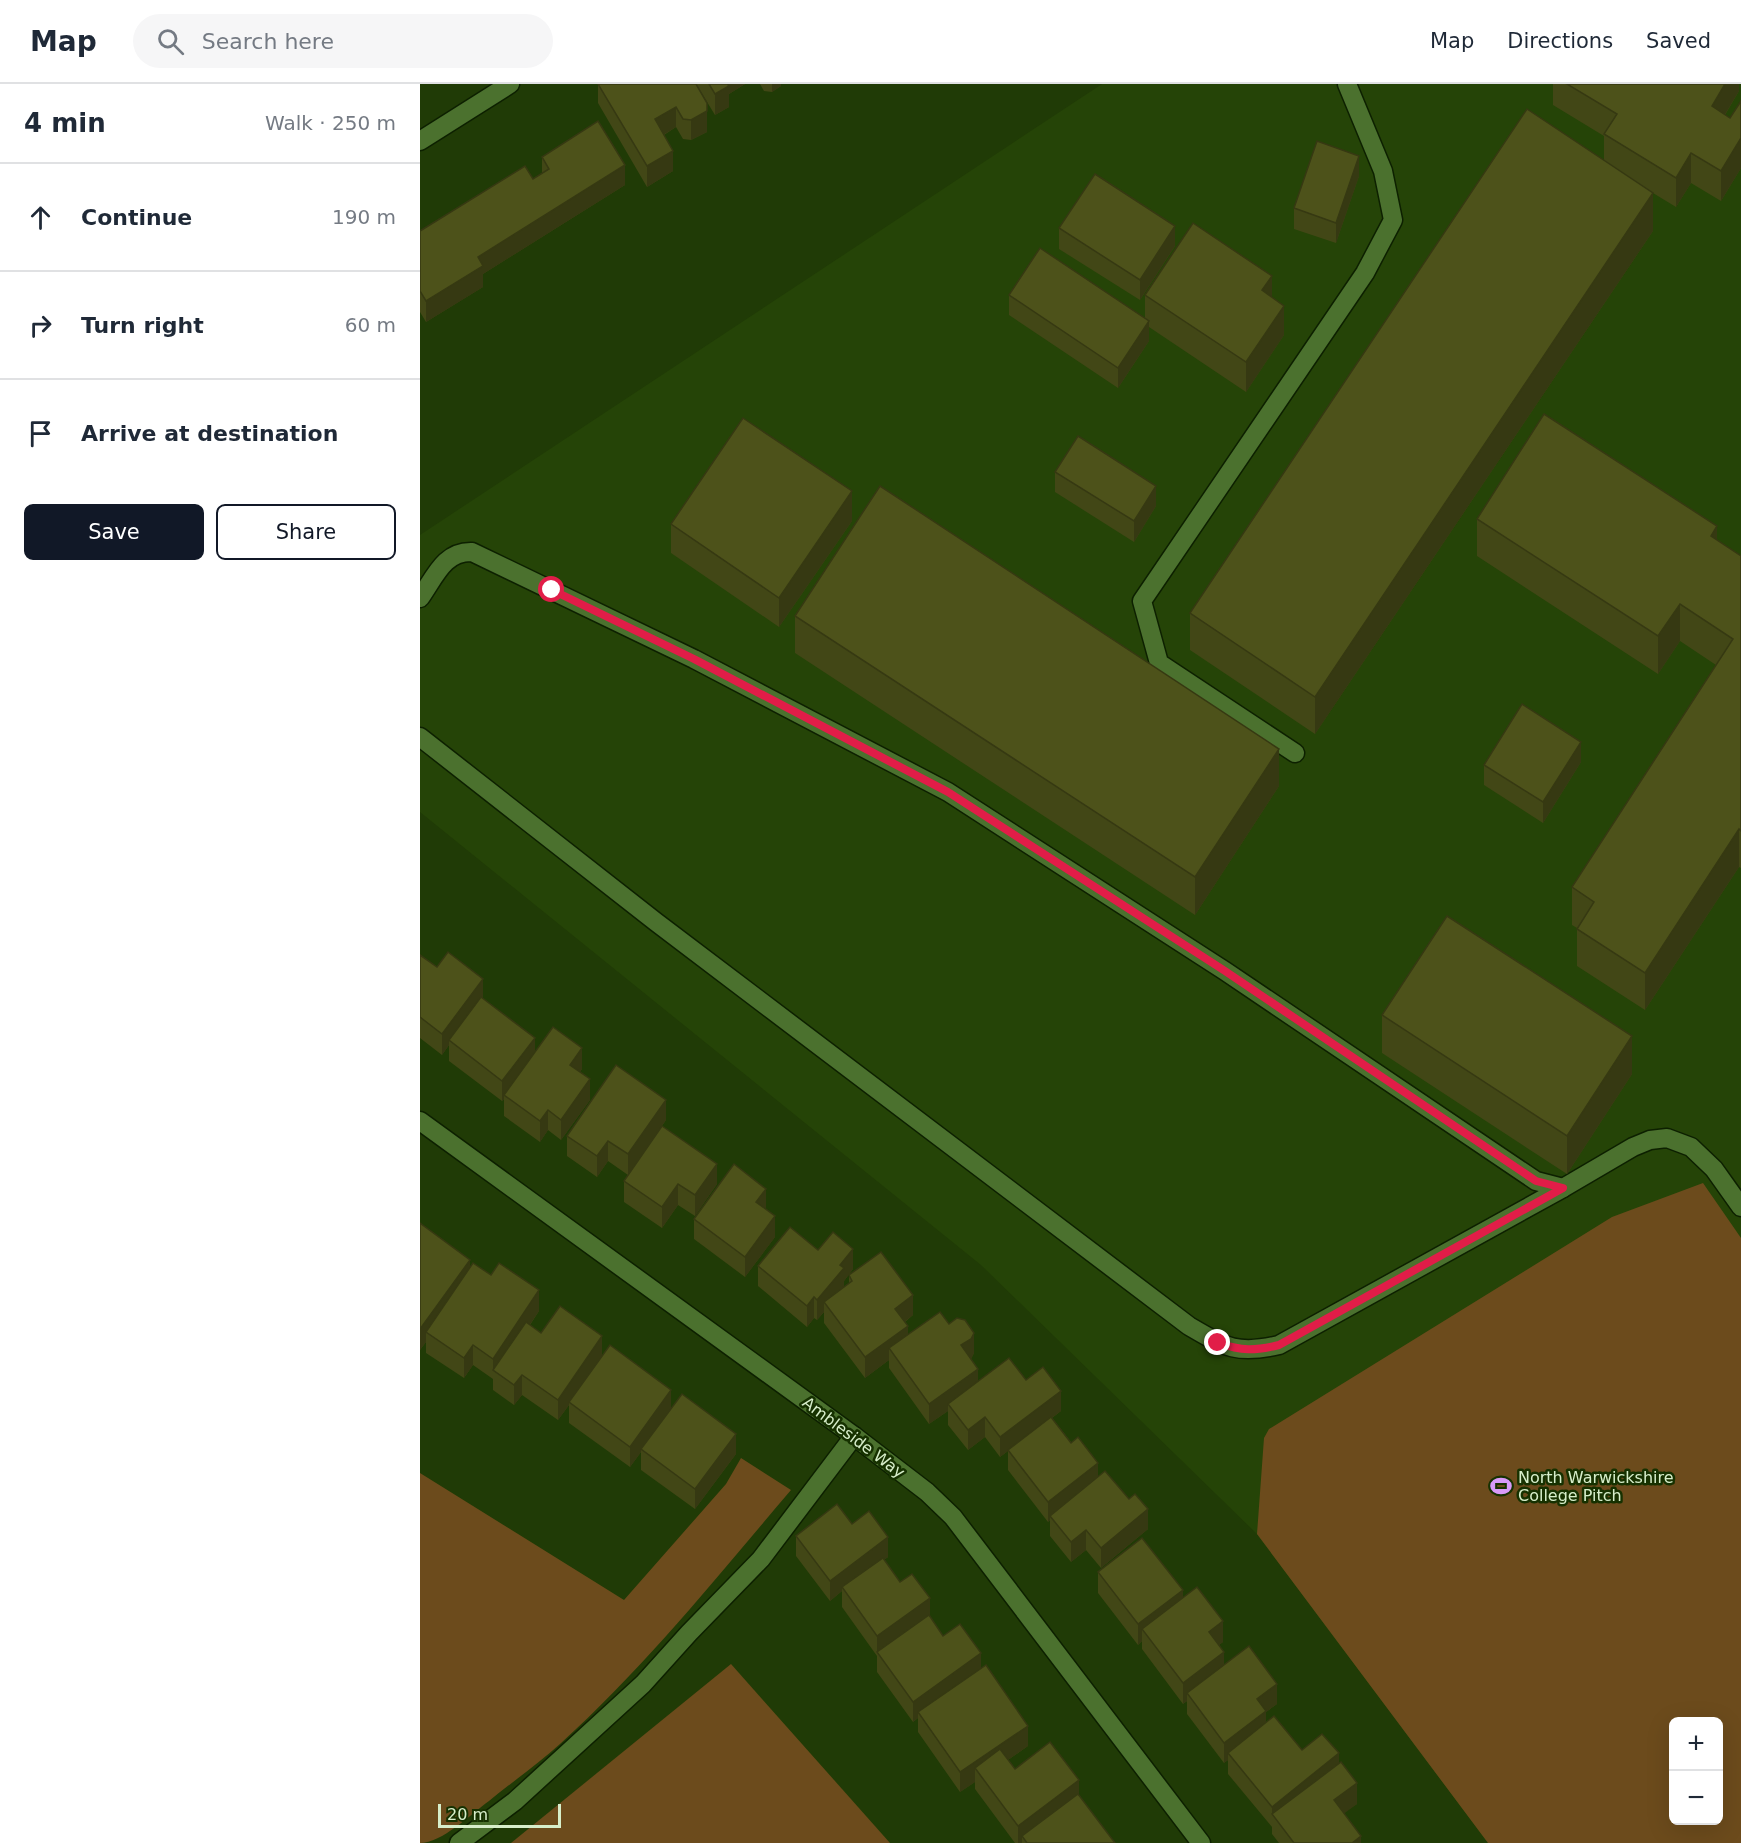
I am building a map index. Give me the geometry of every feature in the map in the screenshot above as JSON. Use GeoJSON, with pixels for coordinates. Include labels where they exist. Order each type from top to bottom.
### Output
{"type":"FeatureCollection","features":[{"type":"Feature","properties":{"kind":"street"},"geometry":{"type":"LineString","coordinates":[[420,141],[510,84]]}},
{"type":"Feature","properties":{"kind":"street"},"geometry":{"type":"LineString","coordinates":[[1295,753],[1159,663],[1142,601],[1365,273],[1393,220],[1383,171],[1347,84]]}},
{"type":"Feature","properties":{"kind":"street"},"geometry":{"type":"LineString","coordinates":[[420,598],[447,558],[461,552],[472,552],[694,659],[948,792],[1225,971],[1536,1181],[1563,1188]]}},
{"type":"Feature","properties":{"kind":"street"},"geometry":{"type":"LineString","coordinates":[[420,737],[656,922],[1189,1326],[1218,1343],[1238,1350],[1257,1350],[1279,1345],[1633,1147],[1650,1140],[1667,1138],[1691,1147],[1714,1169],[1741,1207]]}},
{"type":"Feature","properties":{"kind":"street","name":"Ambleside Way"},"geometry":{"type":"LineString","coordinates":[[420,1121],[854,1436],[927,1492],[953,1517],[1201,1843]]}},
{"type":"Feature","properties":{"kind":"street"},"geometry":{"type":"LineString","coordinates":[[459,1843],[515,1801],[644,1684],[689,1633],[761,1559],[854,1436]]}},
{"type":"Feature","properties":{"kind":"shaded area"},"geometry":{"type":"Polygon","coordinates":[[[1102,84],[1741,84],[1741,1843],[1488,1843],[1257,1534],[981,1265],[420,812],[420,535],[1102,84]]]}},
{"type":"Feature","properties":{"kind":"shaded area","name":"North Warwickshire College Pitch"},"geometry":{"type":"Polygon","coordinates":[[[1703,1183],[1741,1238],[1741,1843],[1488,1843],[1257,1534],[1264,1438],[1269,1429],[1612,1217],[1703,1183]]]}},
{"type":"Feature","properties":{"kind":"shaded area"},"geometry":{"type":"Polygon","coordinates":[[[741,1458],[791,1490],[680,1621],[591,1715],[543,1759],[456,1827],[429,1842],[420,1843],[420,1473],[624,1600],[726,1484],[741,1458]]]}},
{"type":"Feature","properties":{"kind":"shaded area"},"geometry":{"type":"Polygon","coordinates":[[[731,1664],[890,1843],[511,1843],[731,1664]]]}},
{"type":"Feature","properties":{"kind":"building"},"geometry":{"type":"Polygon","coordinates":[[[598,84],[696,84],[707,103],[707,111],[691,120],[683,119],[676,107],[655,119],[673,151],[647,166],[598,84]]]}},
{"type":"Feature","properties":{"kind":"building"},"geometry":{"type":"Polygon","coordinates":[[[709,84],[727,84],[729,86],[715,94],[709,84]]]}},
{"type":"Feature","properties":{"kind":"building"},"geometry":{"type":"Polygon","coordinates":[[[1567,84],[1725,84],[1712,106],[1730,118],[1741,101],[1741,138],[1721,171],[1691,153],[1676,178],[1604,134],[1617,114],[1567,84]]]}},
{"type":"Feature","properties":{"kind":"building"},"geometry":{"type":"Polygon","coordinates":[[[1527,109],[1653,193],[1315,697],[1190,613],[1527,109]]]}},
{"type":"Feature","properties":{"kind":"building"},"geometry":{"type":"Polygon","coordinates":[[[598,121],[625,165],[478,257],[483,266],[426,301],[420,291],[420,231],[525,166],[533,179],[549,169],[542,157],[598,121]]]}},
{"type":"Feature","properties":{"kind":"building"},"geometry":{"type":"Polygon","coordinates":[[[1317,141],[1359,156],[1336,223],[1294,208],[1317,141]]]}},
{"type":"Feature","properties":{"kind":"building"},"geometry":{"type":"Polygon","coordinates":[[[1095,174],[1175,226],[1140,280],[1059,228],[1095,174]]]}},
{"type":"Feature","properties":{"kind":"building"},"geometry":{"type":"Polygon","coordinates":[[[1193,223],[1272,276],[1262,290],[1284,306],[1246,362],[1145,295],[1193,223]]]}},
{"type":"Feature","properties":{"kind":"building"},"geometry":{"type":"Polygon","coordinates":[[[1040,248],[1149,321],[1118,368],[1009,295],[1040,248]]]}},
{"type":"Feature","properties":{"kind":"building"},"geometry":{"type":"Polygon","coordinates":[[[1544,414],[1717,526],[1711,536],[1741,556],[1741,831],[1739,829],[1645,973],[1577,929],[1594,902],[1572,887],[1733,639],[1680,604],[1658,636],[1477,519],[1544,414]]]}},
{"type":"Feature","properties":{"kind":"building"},"geometry":{"type":"Polygon","coordinates":[[[743,418],[852,491],[779,598],[671,524],[743,418]]]}},
{"type":"Feature","properties":{"kind":"building"},"geometry":{"type":"Polygon","coordinates":[[[1078,436],[1156,486],[1134,521],[1055,472],[1078,436]]]}},
{"type":"Feature","properties":{"kind":"building"},"geometry":{"type":"Polygon","coordinates":[[[880,486],[1279,749],[1195,877],[795,616],[880,486]]]}},
{"type":"Feature","properties":{"kind":"building"},"geometry":{"type":"Polygon","coordinates":[[[1522,704],[1581,742],[1543,802],[1484,765],[1522,704]]]}},
{"type":"Feature","properties":{"kind":"building"},"geometry":{"type":"Polygon","coordinates":[[[1447,916],[1632,1036],[1567,1136],[1382,1015],[1447,916]]]}},
{"type":"Feature","properties":{"kind":"building"},"geometry":{"type":"Polygon","coordinates":[[[448,952],[483,979],[442,1034],[420,1017],[420,955],[437,967],[448,952]]]}},
{"type":"Feature","properties":{"kind":"building"},"geometry":{"type":"Polygon","coordinates":[[[481,997],[535,1038],[502,1081],[449,1040],[481,997]]]}},
{"type":"Feature","properties":{"kind":"building"},"geometry":{"type":"Polygon","coordinates":[[[553,1027],[582,1048],[570,1065],[590,1079],[561,1120],[548,1110],[540,1121],[504,1095],[553,1027]]]}},
{"type":"Feature","properties":{"kind":"building"},"geometry":{"type":"Polygon","coordinates":[[[616,1065],[666,1100],[628,1154],[608,1141],[597,1156],[567,1136],[616,1065]]]}},
{"type":"Feature","properties":{"kind":"building"},"geometry":{"type":"Polygon","coordinates":[[[662,1126],[717,1164],[695,1195],[678,1184],[662,1207],[624,1181],[662,1126]]]}},
{"type":"Feature","properties":{"kind":"building"},"geometry":{"type":"Polygon","coordinates":[[[734,1164],[766,1189],[756,1202],[775,1216],[745,1257],[694,1219],[734,1164]]]}},
{"type":"Feature","properties":{"kind":"building"},"geometry":{"type":"Polygon","coordinates":[[[420,1223],[470,1260],[420,1329],[420,1223]]]}},
{"type":"Feature","properties":{"kind":"building"},"geometry":{"type":"Polygon","coordinates":[[[790,1227],[818,1250],[833,1232],[853,1249],[840,1265],[844,1268],[817,1300],[814,1297],[807,1306],[758,1266],[790,1227]]]}},
{"type":"Feature","properties":{"kind":"building"},"geometry":{"type":"Polygon","coordinates":[[[881,1252],[913,1295],[895,1309],[908,1326],[865,1357],[824,1302],[852,1281],[849,1275],[881,1252]]]}},
{"type":"Feature","properties":{"kind":"building"},"geometry":{"type":"Polygon","coordinates":[[[473,1263],[491,1275],[499,1263],[539,1290],[493,1359],[473,1345],[464,1358],[426,1332],[473,1263]]]}},
{"type":"Feature","properties":{"kind":"building"},"geometry":{"type":"Polygon","coordinates":[[[560,1306],[602,1336],[558,1400],[522,1375],[514,1385],[493,1370],[526,1322],[541,1333],[560,1306]]]}},
{"type":"Feature","properties":{"kind":"building"},"geometry":{"type":"Polygon","coordinates":[[[940,1312],[949,1324],[957,1318],[965,1320],[974,1333],[971,1339],[961,1345],[978,1369],[929,1404],[889,1348],[940,1312]]]}},
{"type":"Feature","properties":{"kind":"building"},"geometry":{"type":"Polygon","coordinates":[[[610,1345],[671,1390],[630,1447],[569,1402],[610,1345]]]}},
{"type":"Feature","properties":{"kind":"building"},"geometry":{"type":"Polygon","coordinates":[[[1009,1358],[1026,1380],[1043,1367],[1061,1391],[1000,1437],[985,1417],[968,1430],[948,1404],[1009,1358]]]}},
{"type":"Feature","properties":{"kind":"building"},"geometry":{"type":"Polygon","coordinates":[[[682,1394],[736,1434],[695,1489],[641,1449],[682,1394]]]}},
{"type":"Feature","properties":{"kind":"building"},"geometry":{"type":"Polygon","coordinates":[[[1051,1417],[1071,1443],[1078,1437],[1098,1463],[1048,1502],[1008,1450],[1051,1417]]]}},
{"type":"Feature","properties":{"kind":"building"},"geometry":{"type":"Polygon","coordinates":[[[1105,1471],[1129,1499],[1135,1494],[1148,1509],[1101,1548],[1086,1530],[1071,1542],[1050,1516],[1105,1471]]]}},
{"type":"Feature","properties":{"kind":"building"},"geometry":{"type":"Polygon","coordinates":[[[837,1504],[852,1524],[869,1511],[888,1537],[830,1581],[796,1536],[837,1504]]]}},
{"type":"Feature","properties":{"kind":"building"},"geometry":{"type":"Polygon","coordinates":[[[1142,1538],[1183,1590],[1138,1624],[1098,1572],[1142,1538]]]}},
{"type":"Feature","properties":{"kind":"building"},"geometry":{"type":"Polygon","coordinates":[[[883,1558],[900,1582],[912,1574],[930,1598],[877,1636],[842,1587],[883,1558]]]}},
{"type":"Feature","properties":{"kind":"building"},"geometry":{"type":"Polygon","coordinates":[[[1197,1587],[1223,1621],[1209,1632],[1224,1652],[1183,1683],[1142,1629],[1197,1587]]]}},
{"type":"Feature","properties":{"kind":"building"},"geometry":{"type":"Polygon","coordinates":[[[929,1615],[943,1636],[960,1624],[981,1653],[913,1702],[877,1652],[929,1615]]]}},
{"type":"Feature","properties":{"kind":"building"},"geometry":{"type":"Polygon","coordinates":[[[1249,1646],[1277,1684],[1257,1699],[1266,1711],[1224,1743],[1187,1693],[1249,1646]]]}},
{"type":"Feature","properties":{"kind":"building"},"geometry":{"type":"Polygon","coordinates":[[[986,1665],[1028,1726],[960,1772],[918,1712],[986,1665]]]}},
{"type":"Feature","properties":{"kind":"building"},"geometry":{"type":"Polygon","coordinates":[[[1274,1716],[1302,1750],[1322,1734],[1339,1753],[1272,1807],[1228,1753],[1274,1716]]]}},
{"type":"Feature","properties":{"kind":"building"},"geometry":{"type":"Polygon","coordinates":[[[1050,1742],[1079,1780],[1018,1826],[975,1768],[1000,1749],[1015,1769],[1050,1742]]]}},
{"type":"Feature","properties":{"kind":"building"},"geometry":{"type":"Polygon","coordinates":[[[1341,1762],[1357,1783],[1334,1800],[1361,1836],[1352,1843],[1294,1843],[1272,1814],[1341,1762]]]}},
{"type":"Feature","properties":{"kind":"building"},"geometry":{"type":"Polygon","coordinates":[[[1078,1794],[1115,1843],[1027,1843],[1022,1836],[1078,1794]]]}},
{"type":"Feature","properties":{"kind":"place","name":"North Warwickshire College Pitch"},"geometry":{"type":"Point","coordinates":[1501,1486]}},
{"type":"Feature","properties":{"kind":"route"},"geometry":{"type":"LineString","coordinates":[[552,590],[694,659],[948,792],[1225,971],[1536,1181],[1563,1188],[1279,1345],[1257,1350],[1238,1350],[1218,1343]]}}]}
